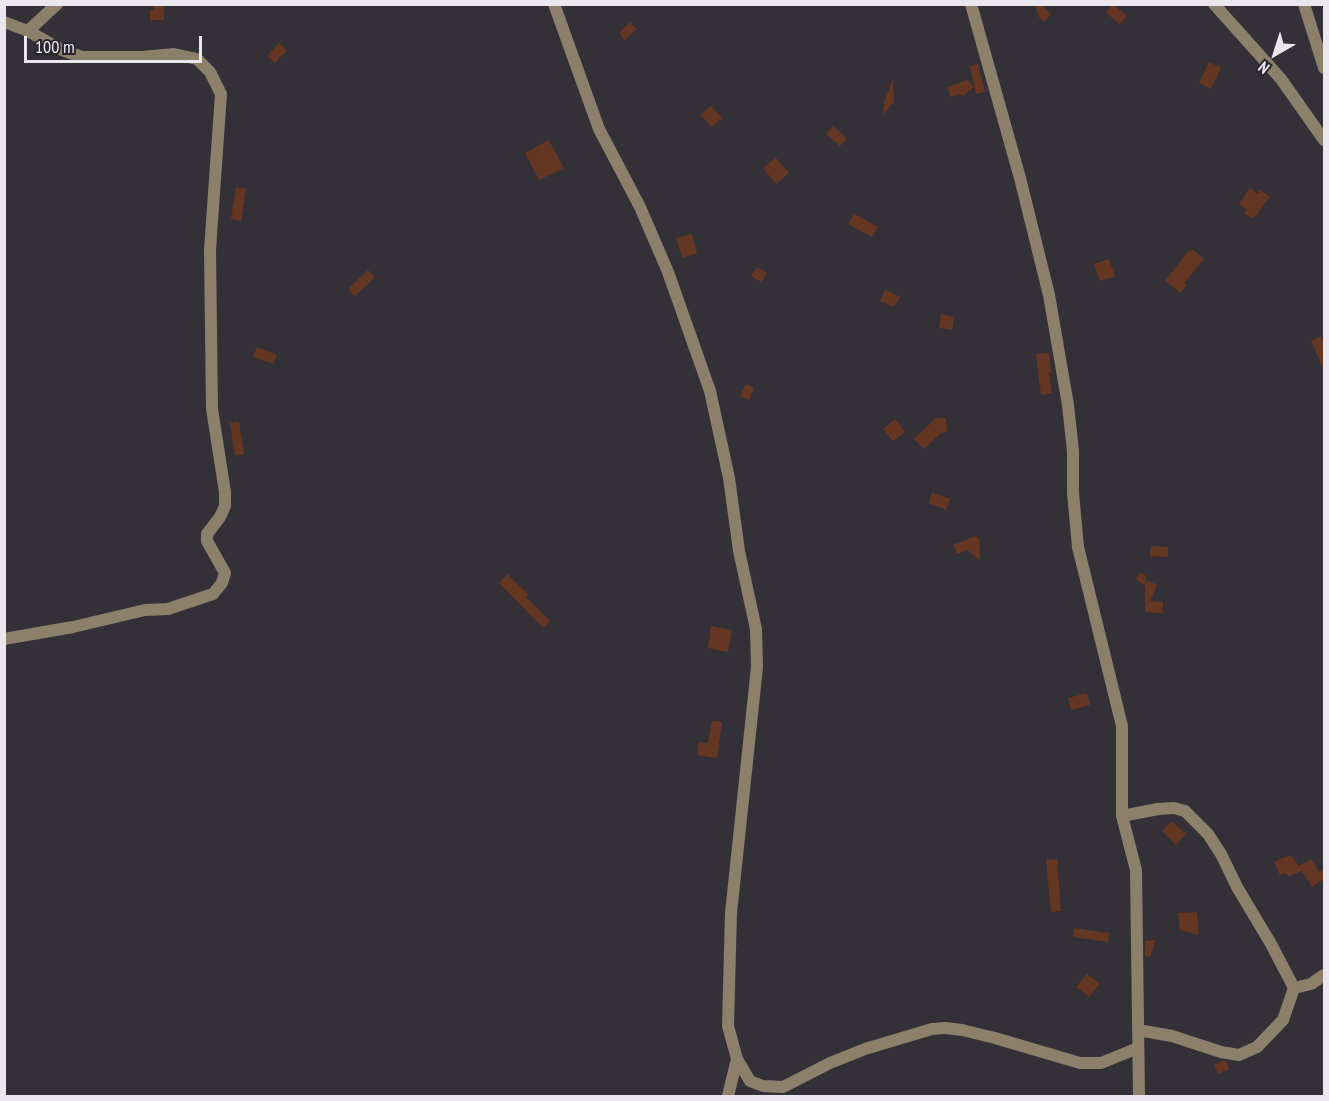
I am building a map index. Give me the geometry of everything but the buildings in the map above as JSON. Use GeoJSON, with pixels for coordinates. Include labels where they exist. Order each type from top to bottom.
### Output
{"type":"FeatureCollection","features":[{"type":"Feature","properties":{"kind":"street"},"geometry":{"type":"LineString","coordinates":[[28,31],[57,4]]}},
{"type":"Feature","properties":{"kind":"street"},"geometry":{"type":"LineString","coordinates":[[554,4],[599,129],[640,207],[668,272],[710,391],[729,478],[739,551],[756,629],[757,667],[731,913],[728,1026],[737,1059],[750,1080],[763,1086],[783,1087],[830,1063],[866,1049],[939,1029],[962,1029],[1080,1063],[1101,1063],[1138,1048]]}},
{"type":"Feature","properties":{"kind":"street"},"geometry":{"type":"LineString","coordinates":[[971,4],[1020,178],[1049,295],[1073,451],[1073,493],[1078,547],[1122,726],[1122,816],[1136,870],[1139,1096]]}},
{"type":"Feature","properties":{"kind":"street"},"geometry":{"type":"LineString","coordinates":[[1214,4],[1281,79],[1324,140]]}},
{"type":"Feature","properties":{"kind":"street"},"geometry":{"type":"LineString","coordinates":[[1305,4],[1324,68]]}},
{"type":"Feature","properties":{"kind":"street"},"geometry":{"type":"LineString","coordinates":[[4,22],[28,31],[62,50],[82,57],[142,57],[174,54],[197,59],[210,72],[221,94],[210,250],[212,410],[223,471],[225,506],[207,534],[207,541],[225,573],[222,583],[213,594],[168,609],[145,610],[73,627],[4,639]]}},
{"type":"Feature","properties":{"kind":"street"},"geometry":{"type":"LineString","coordinates":[[1122,816],[1174,808],[1185,811],[1196,821],[1221,854],[1294,988],[1283,1020],[1257,1047],[1239,1055],[1221,1052],[1172,1036],[1138,1030]]}},
{"type":"Feature","properties":{"kind":"street"},"geometry":{"type":"LineString","coordinates":[[1294,988],[1311,984],[1324,975]]}},
{"type":"Feature","properties":{"kind":"street"},"geometry":{"type":"LineString","coordinates":[[728,1096],[737,1059]]}}]}
